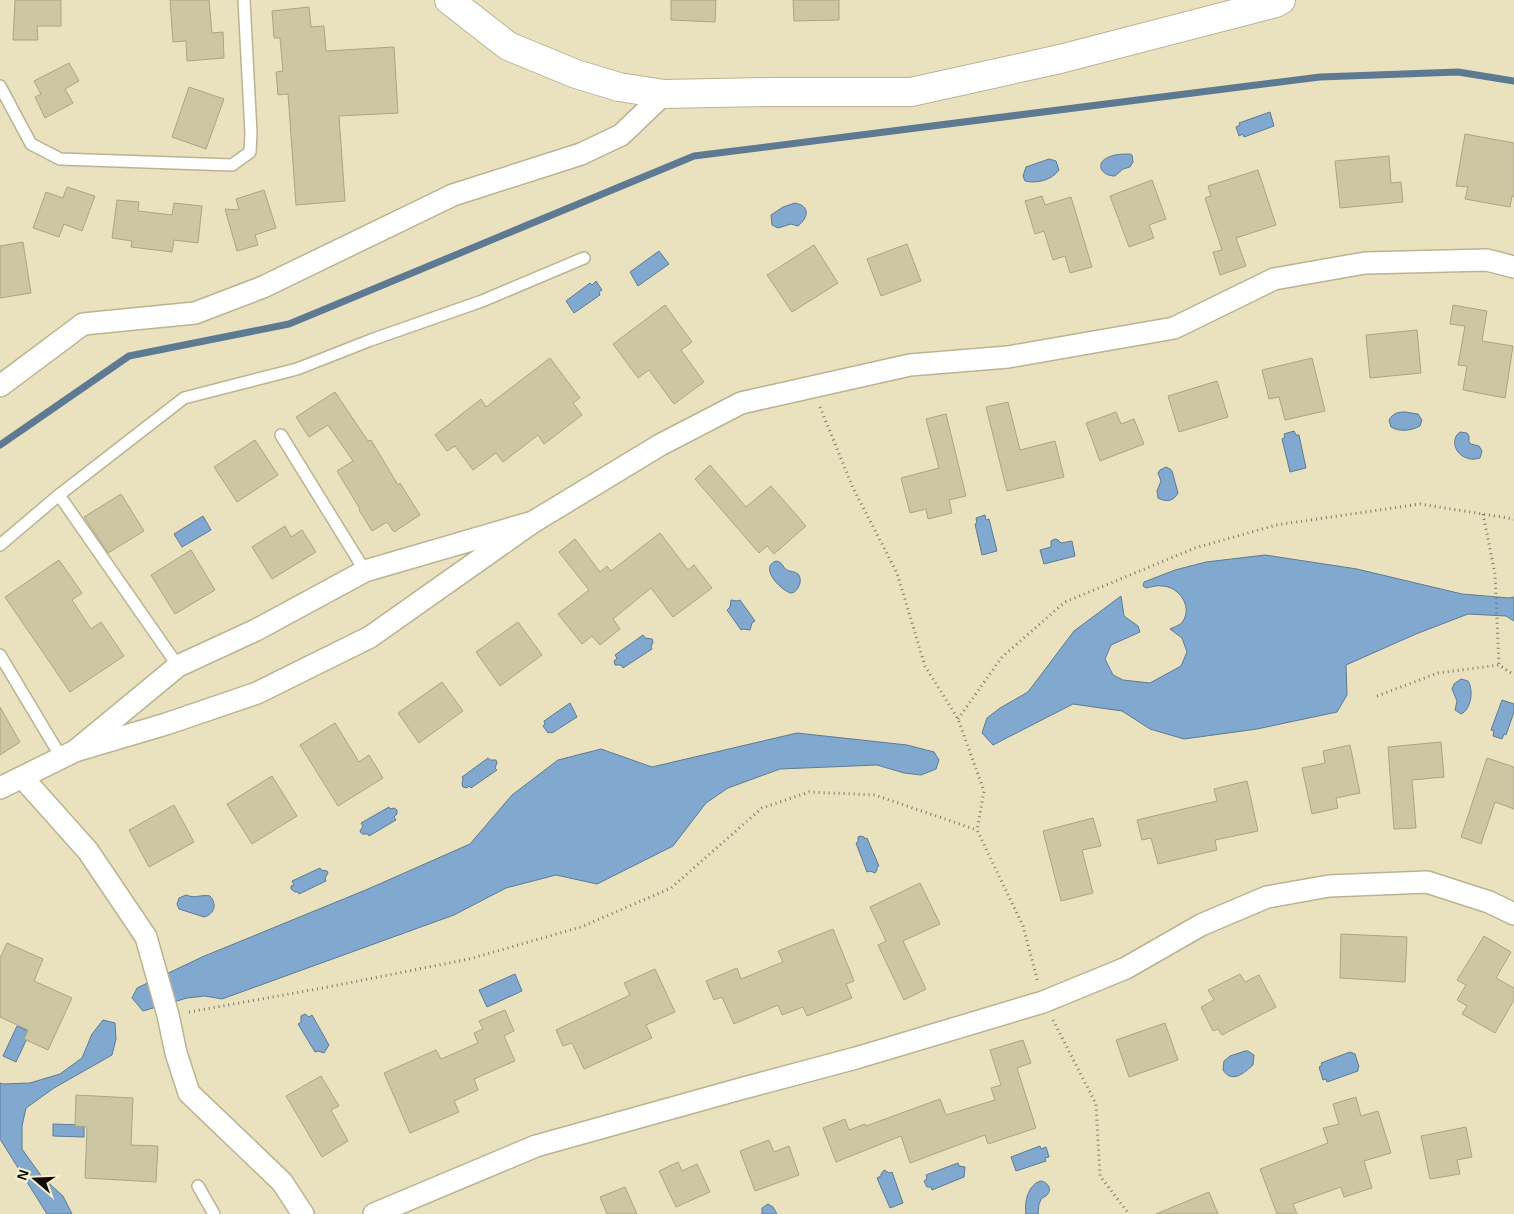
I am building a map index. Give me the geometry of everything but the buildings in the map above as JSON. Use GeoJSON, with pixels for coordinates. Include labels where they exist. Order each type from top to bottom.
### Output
{"type":"FeatureCollection","features":[{"type":"Feature","properties":{"kind":"street"},"geometry":{"type":"LineString","coordinates":[[449,0],[508,46],[576,74],[610,85],[664,94],[911,92],[1060,59],[1276,3],[1281,0]]}},
{"type":"Feature","properties":{"kind":"street"},"geometry":{"type":"LineString","coordinates":[[0,386],[83,324],[195,312],[263,287],[453,194],[581,154],[621,135],[664,94]]}},
{"type":"Feature","properties":{"kind":"street"},"geometry":{"type":"LineString","coordinates":[[0,788],[68,754],[166,724],[257,693],[370,637],[534,522],[660,445],[741,403],[910,365],[1008,357],[1174,328],[1274,280],[1365,263],[1487,260],[1514,267]]}},
{"type":"Feature","properties":{"kind":"street"},"geometry":{"type":"LineString","coordinates":[[68,754],[178,666],[256,630],[365,571],[534,522]]}},
{"type":"Feature","properties":{"kind":"street"},"geometry":{"type":"LineString","coordinates":[[22,777],[88,851],[146,937],[168,1016],[176,1053],[189,1093],[282,1182],[303,1214]]}},
{"type":"Feature","properties":{"kind":"street"},"geometry":{"type":"LineString","coordinates":[[374,1214],[536,1146],[856,1058],[1044,1002],[1126,968],[1201,925],[1267,897],[1329,886],[1427,882],[1489,902],[1514,914]]}},
{"type":"Feature","properties":{"kind":"lane"},"geometry":{"type":"LineString","coordinates":[[0,86],[31,144],[60,159],[232,165],[250,152],[251,133],[244,0]]}},
{"type":"Feature","properties":{"kind":"lane"},"geometry":{"type":"LineString","coordinates":[[0,545],[59,495],[184,398],[297,369],[371,340],[482,301],[584,258]]}},
{"type":"Feature","properties":{"kind":"lane"},"geometry":{"type":"LineString","coordinates":[[281,434],[365,571]]}},
{"type":"Feature","properties":{"kind":"lane"},"geometry":{"type":"LineString","coordinates":[[59,495],[178,666]]}},
{"type":"Feature","properties":{"kind":"lane"},"geometry":{"type":"LineString","coordinates":[[0,655],[68,754]]}},
{"type":"Feature","properties":{"kind":"lane"},"geometry":{"type":"LineString","coordinates":[[198,1186],[214,1214]]}},
{"type":"Feature","properties":{"kind":"path"},"geometry":{"type":"LineString","coordinates":[[811,387],[853,488],[897,573],[926,666],[958,719],[984,792]]}},
{"type":"Feature","properties":{"kind":"path"},"geometry":{"type":"LineString","coordinates":[[958,719],[1002,657],[1065,602],[1195,548],[1276,525],[1420,504],[1514,519]]}},
{"type":"Feature","properties":{"kind":"path"},"geometry":{"type":"LineString","coordinates":[[1483,514],[1495,574],[1499,665]]}},
{"type":"Feature","properties":{"kind":"path"},"geometry":{"type":"LineString","coordinates":[[1376,696],[1438,673],[1499,665],[1514,675]]}},
{"type":"Feature","properties":{"kind":"path"},"geometry":{"type":"LineString","coordinates":[[168,1016],[469,959],[581,927],[671,888],[762,808],[809,792],[875,795],[977,830]]}},
{"type":"Feature","properties":{"kind":"water"},"geometry":{"type":"Polygon","coordinates":[[[1270,112],[1274,126],[1244,137],[1243,134],[1239,136],[1236,127],[1240,125],[1239,123],[1270,112]]]}},
{"type":"Feature","properties":{"kind":"water"},"geometry":{"type":"Polygon","coordinates":[[[1132,155],[1133,162],[1130,167],[1123,169],[1115,176],[1106,174],[1101,168],[1102,162],[1109,157],[1132,155]]]}},
{"type":"Feature","properties":{"kind":"water"},"geometry":{"type":"Polygon","coordinates":[[[1049,159],[1056,161],[1059,170],[1056,173],[1044,180],[1025,181],[1023,176],[1026,167],[1049,159]]]}},
{"type":"Feature","properties":{"kind":"water"},"geometry":{"type":"Polygon","coordinates":[[[795,203],[800,204],[805,209],[806,216],[802,223],[798,226],[791,224],[778,228],[772,225],[771,215],[783,207],[795,203]]]}},
{"type":"Feature","properties":{"kind":"water"},"geometry":{"type":"Polygon","coordinates":[[[659,251],[669,264],[638,286],[630,272],[659,251]]]}},
{"type":"Feature","properties":{"kind":"water"},"geometry":{"type":"Polygon","coordinates":[[[596,281],[602,290],[599,292],[600,295],[574,313],[566,301],[590,283],[592,285],[596,281]]]}},
{"type":"Feature","properties":{"kind":"water"},"geometry":{"type":"Polygon","coordinates":[[[1405,412],[1418,414],[1422,420],[1420,426],[1405,430],[1391,427],[1389,420],[1392,416],[1405,412]]]}},
{"type":"Feature","properties":{"kind":"water"},"geometry":{"type":"Polygon","coordinates":[[[1294,431],[1296,435],[1299,435],[1306,468],[1290,472],[1282,439],[1285,437],[1284,434],[1294,431]]]}},
{"type":"Feature","properties":{"kind":"water"},"geometry":{"type":"Polygon","coordinates":[[[1460,432],[1467,433],[1469,442],[1479,446],[1482,451],[1480,458],[1470,459],[1459,454],[1455,446],[1455,439],[1460,432]]]}},
{"type":"Feature","properties":{"kind":"water"},"geometry":{"type":"Polygon","coordinates":[[[1166,467],[1172,471],[1178,493],[1172,500],[1167,501],[1158,498],[1157,491],[1161,481],[1158,473],[1166,467]]]}},
{"type":"Feature","properties":{"kind":"water"},"geometry":{"type":"Polygon","coordinates":[[[985,515],[986,520],[989,519],[997,551],[982,555],[975,524],[977,523],[976,518],[985,515]]]}},
{"type":"Feature","properties":{"kind":"water"},"geometry":{"type":"Polygon","coordinates":[[[203,516],[211,530],[182,547],[174,534],[203,516]]]}},
{"type":"Feature","properties":{"kind":"water"},"geometry":{"type":"Polygon","coordinates":[[[1055,539],[1061,543],[1072,541],[1075,556],[1044,564],[1040,550],[1051,547],[1051,541],[1055,539]]]}},
{"type":"Feature","properties":{"kind":"water"},"geometry":{"type":"Polygon","coordinates":[[[1265,555],[1357,569],[1462,594],[1514,597],[1514,621],[1506,616],[1468,614],[1416,634],[1346,665],[1347,695],[1337,712],[1257,729],[1184,739],[1150,729],[1122,711],[1073,704],[993,745],[982,733],[987,718],[1028,692],[1074,631],[1121,596],[1124,616],[1138,626],[1140,632],[1111,645],[1105,659],[1113,675],[1123,680],[1150,683],[1181,666],[1187,652],[1182,638],[1170,629],[1183,621],[1186,615],[1185,603],[1173,589],[1160,586],[1146,588],[1143,586],[1144,582],[1175,570],[1206,562],[1265,555]]]}},
{"type":"Feature","properties":{"kind":"water"},"geometry":{"type":"Polygon","coordinates":[[[776,561],[780,562],[787,570],[797,573],[799,576],[800,585],[794,592],[792,593],[784,589],[774,580],[770,569],[771,564],[776,561]]]}},
{"type":"Feature","properties":{"kind":"water"},"geometry":{"type":"Polygon","coordinates":[[[731,600],[740,600],[755,621],[752,623],[750,630],[741,630],[727,610],[730,607],[731,600]]]}},
{"type":"Feature","properties":{"kind":"water"},"geometry":{"type":"Polygon","coordinates":[[[643,635],[645,638],[652,639],[652,649],[623,668],[621,665],[615,665],[614,661],[617,658],[615,655],[643,635]]]}},
{"type":"Feature","properties":{"kind":"water"},"geometry":{"type":"Polygon","coordinates":[[[1461,679],[1468,681],[1471,694],[1467,708],[1461,714],[1455,710],[1457,701],[1452,689],[1454,684],[1461,679]]]}},
{"type":"Feature","properties":{"kind":"water"},"geometry":{"type":"Polygon","coordinates":[[[1502,700],[1514,704],[1514,712],[1506,735],[1504,734],[1502,739],[1493,736],[1494,731],[1491,730],[1502,700]]]}},
{"type":"Feature","properties":{"kind":"water"},"geometry":{"type":"Polygon","coordinates":[[[570,703],[577,717],[552,733],[548,733],[543,726],[545,724],[544,721],[570,703]]]}},
{"type":"Feature","properties":{"kind":"water"},"geometry":{"type":"Polygon","coordinates":[[[797,733],[907,745],[934,752],[939,760],[936,769],[921,775],[904,773],[877,765],[780,769],[728,788],[706,803],[673,846],[597,884],[556,875],[506,888],[454,915],[222,999],[205,996],[187,998],[143,1011],[132,998],[137,988],[202,957],[368,889],[470,844],[512,795],[558,760],[601,749],[652,767],[797,733]]]}},
{"type":"Feature","properties":{"kind":"water"},"geometry":{"type":"Polygon","coordinates":[[[488,758],[496,760],[495,768],[497,770],[471,788],[469,786],[467,788],[463,787],[462,777],[488,758]]]}},
{"type":"Feature","properties":{"kind":"water"},"geometry":{"type":"Polygon","coordinates":[[[389,807],[390,809],[394,808],[397,810],[397,814],[394,817],[396,820],[369,836],[368,834],[361,833],[360,831],[363,826],[361,823],[389,807]]]}},
{"type":"Feature","properties":{"kind":"water"},"geometry":{"type":"Polygon","coordinates":[[[860,836],[865,839],[867,838],[879,866],[875,873],[867,872],[856,843],[860,836]]]}},
{"type":"Feature","properties":{"kind":"water"},"geometry":{"type":"Polygon","coordinates":[[[320,868],[328,873],[325,878],[326,881],[299,894],[291,889],[291,886],[294,885],[292,881],[320,868]]]}},
{"type":"Feature","properties":{"kind":"water"},"geometry":{"type":"Polygon","coordinates":[[[186,895],[193,897],[210,896],[214,902],[211,914],[204,917],[179,909],[177,904],[179,898],[186,895]]]}},
{"type":"Feature","properties":{"kind":"water"},"geometry":{"type":"Polygon","coordinates":[[[515,974],[522,991],[487,1007],[479,990],[515,974]]]}},
{"type":"Feature","properties":{"kind":"water"},"geometry":{"type":"Polygon","coordinates":[[[305,1014],[309,1017],[312,1015],[329,1045],[324,1053],[315,1052],[298,1024],[301,1022],[301,1016],[305,1014]]]}},
{"type":"Feature","properties":{"kind":"water"},"geometry":{"type":"Polygon","coordinates":[[[103,1020],[115,1023],[116,1039],[112,1055],[54,1088],[26,1108],[22,1126],[22,1149],[42,1177],[63,1196],[72,1214],[47,1214],[0,1139],[0,1083],[30,1083],[60,1074],[82,1058],[92,1034],[103,1020]]]}},
{"type":"Feature","properties":{"kind":"water"},"geometry":{"type":"Polygon","coordinates":[[[17,1026],[30,1032],[16,1062],[3,1056],[17,1026]]]}},
{"type":"Feature","properties":{"kind":"water"},"geometry":{"type":"Polygon","coordinates":[[[1245,1051],[1254,1055],[1253,1065],[1238,1076],[1234,1077],[1227,1074],[1223,1070],[1224,1061],[1230,1056],[1245,1051]]]}},
{"type":"Feature","properties":{"kind":"water"},"geometry":{"type":"Polygon","coordinates":[[[1350,1052],[1355,1054],[1359,1067],[1358,1071],[1327,1082],[1326,1079],[1323,1080],[1319,1067],[1322,1065],[1321,1063],[1350,1052]]]}},
{"type":"Feature","properties":{"kind":"water"},"geometry":{"type":"Polygon","coordinates":[[[53,1124],[84,1125],[84,1137],[53,1136],[53,1124]]]}},
{"type":"Feature","properties":{"kind":"water"},"geometry":{"type":"Polygon","coordinates":[[[1040,1146],[1041,1149],[1046,1147],[1049,1157],[1045,1158],[1046,1161],[1016,1171],[1011,1157],[1040,1146]]]}},
{"type":"Feature","properties":{"kind":"water"},"geometry":{"type":"Polygon","coordinates":[[[958,1163],[959,1166],[965,1167],[964,1177],[932,1190],[931,1187],[927,1187],[924,1181],[927,1179],[926,1175],[958,1163]]]}},
{"type":"Feature","properties":{"kind":"water"},"geometry":{"type":"Polygon","coordinates":[[[884,1170],[889,1173],[892,1172],[903,1203],[890,1208],[877,1178],[881,1176],[884,1170]]]}},
{"type":"Feature","properties":{"kind":"water"},"geometry":{"type":"Polygon","coordinates":[[[1041,1181],[1049,1187],[1048,1194],[1039,1205],[1038,1214],[1026,1214],[1028,1194],[1033,1186],[1041,1181]]]}},
{"type":"Feature","properties":{"kind":"water"},"geometry":{"type":"Polygon","coordinates":[[[768,1204],[773,1207],[777,1214],[762,1214],[762,1208],[768,1204]]]}},
{"type":"Feature","properties":{"kind":"waterway"},"geometry":{"type":"LineString","coordinates":[[0,445],[129,356],[289,324],[694,156],[1320,77],[1458,72],[1514,81]]}}]}
